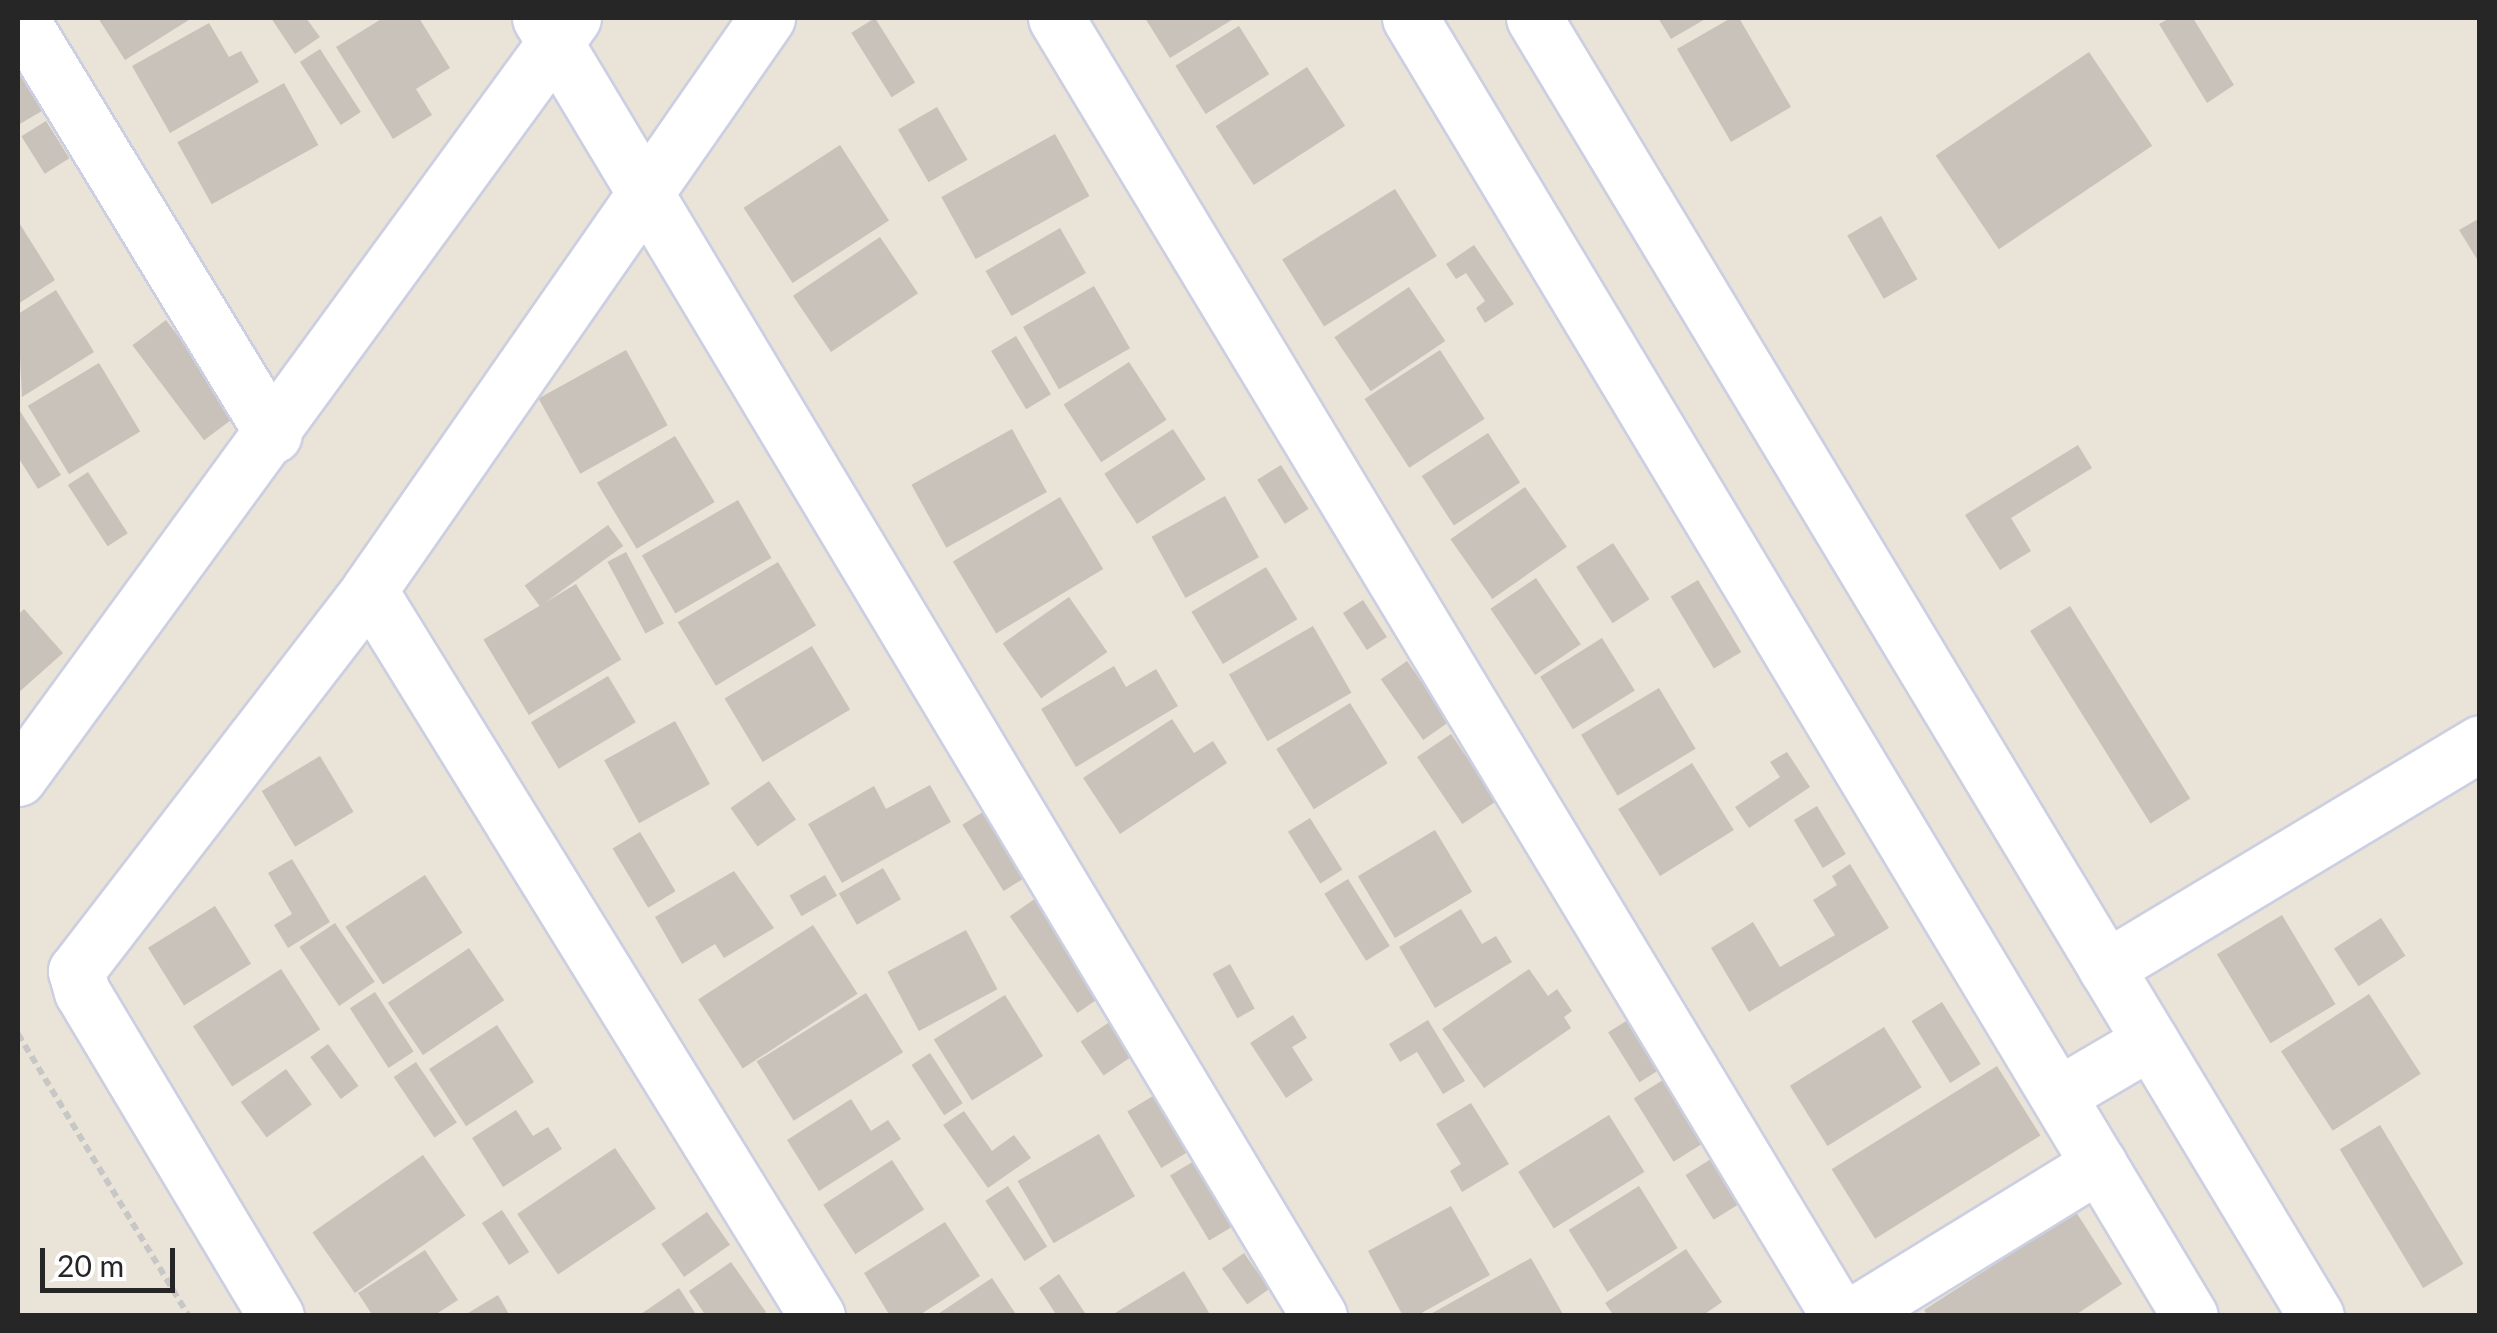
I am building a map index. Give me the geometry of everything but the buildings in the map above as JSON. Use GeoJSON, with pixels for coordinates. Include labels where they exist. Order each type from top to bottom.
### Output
{"type":"FeatureCollection","features":[{"type":"Feature","properties":{"kind":"street"},"geometry":{"type":"LineString","coordinates":[[20,18],[274,435]]}},
{"type":"Feature","properties":{"kind":"street"},"geometry":{"type":"LineString","coordinates":[[276,1316],[82,992],[76,971],[370,590],[768,18]]}},
{"type":"Feature","properties":{"kind":"street"},"geometry":{"type":"LineString","coordinates":[[1056,18],[1838,1316]]}},
{"type":"Feature","properties":{"kind":"street"},"geometry":{"type":"LineString","coordinates":[[1410,18],[2190,1316]]}},
{"type":"Feature","properties":{"kind":"street"},"geometry":{"type":"LineString","coordinates":[[1534,18],[2316,1316]]}},
{"type":"Feature","properties":{"kind":"street"},"geometry":{"type":"LineString","coordinates":[[18,778],[274,435],[557,26],[645,192],[1319,1316]]}},
{"type":"Feature","properties":{"kind":"street"},"geometry":{"type":"LineString","coordinates":[[370,590],[818,1316]]}},
{"type":"Feature","properties":{"kind":"street"},"geometry":{"type":"LineString","coordinates":[[2106,968],[2480,743]]}},
{"type":"Feature","properties":{"kind":"street"},"geometry":{"type":"LineString","coordinates":[[2058,1095],[2150,1041]]}},
{"type":"Feature","properties":{"kind":"street"},"geometry":{"type":"LineString","coordinates":[[1852,1316],[2099,1164]]}},
{"type":"Feature","properties":{"kind":"path"},"geometry":{"type":"LineString","coordinates":[[18,1034],[189,1316]]}}]}
